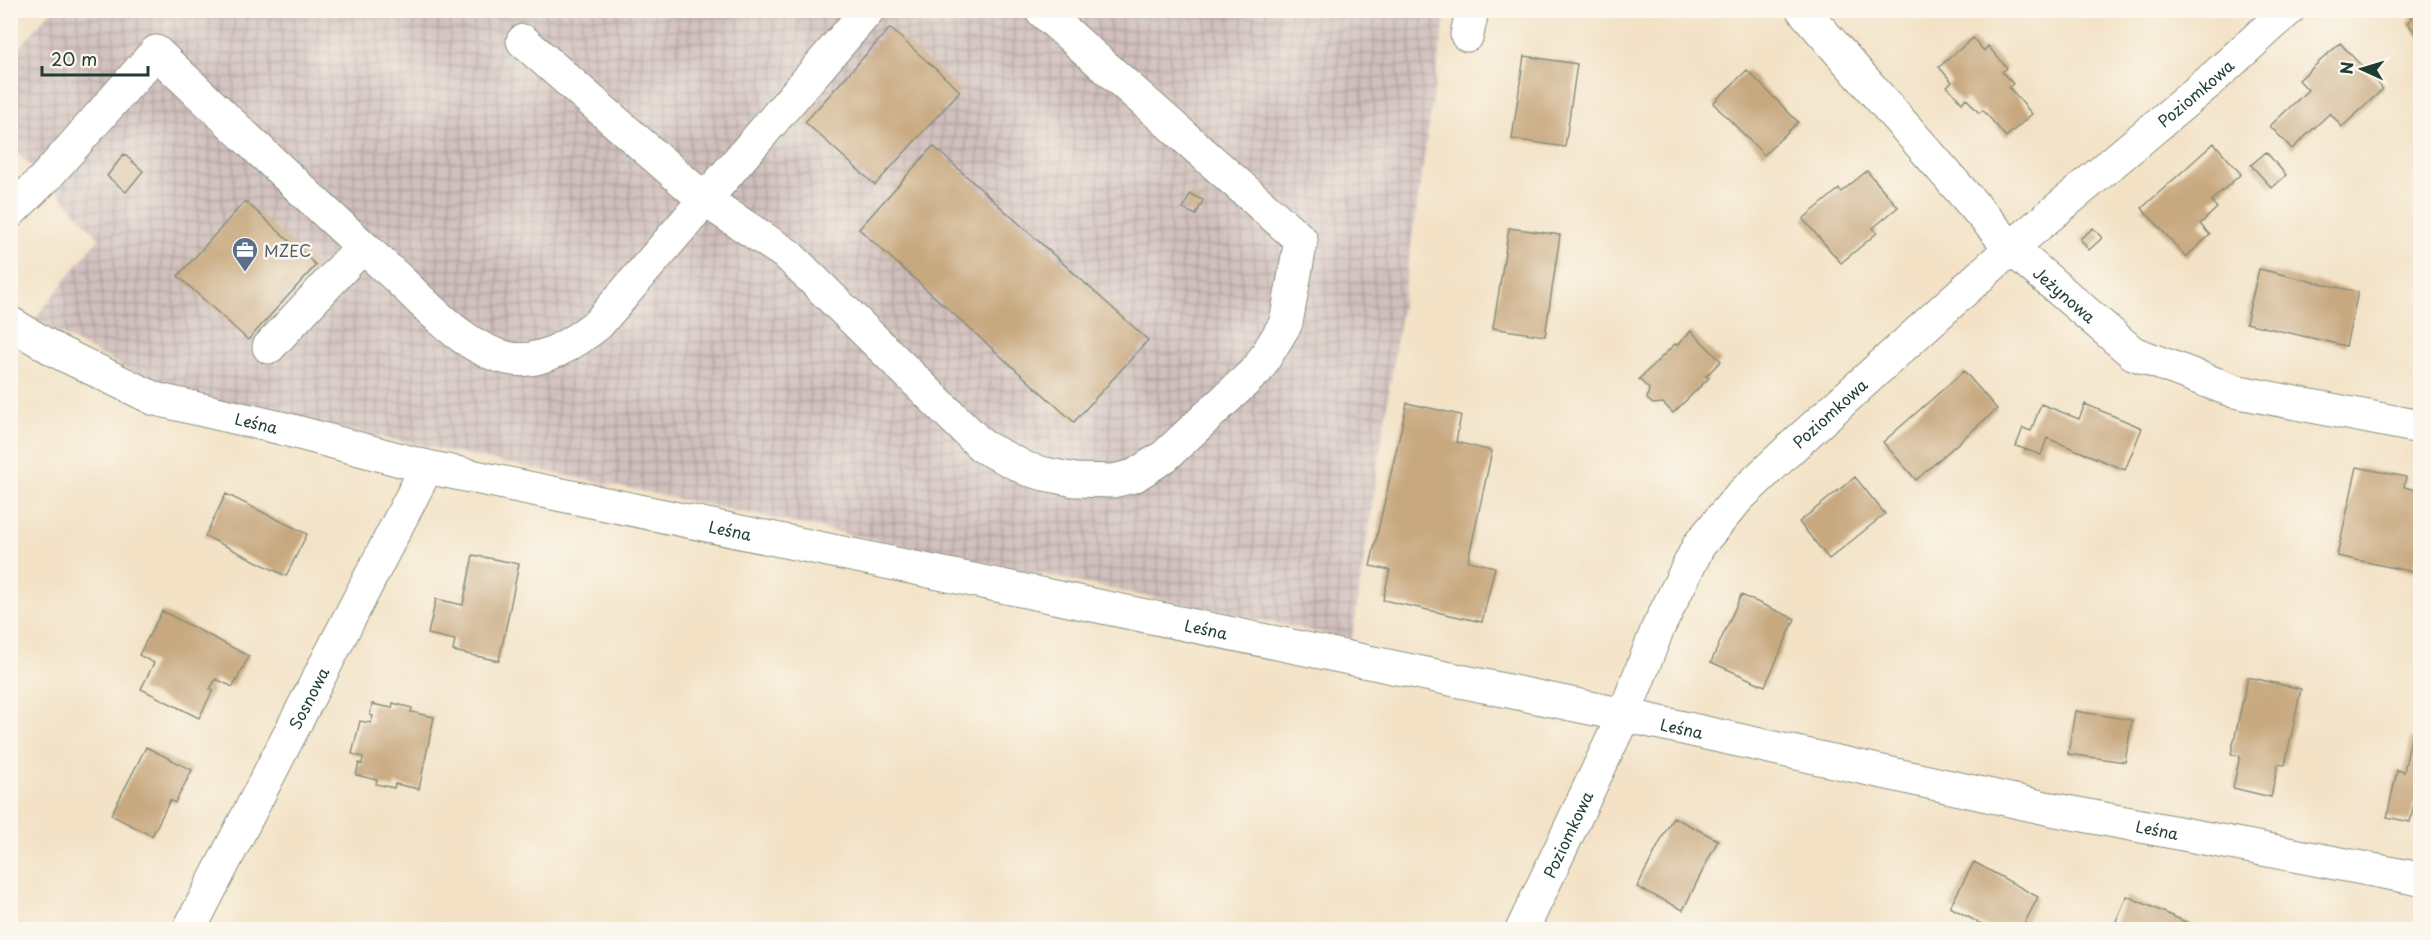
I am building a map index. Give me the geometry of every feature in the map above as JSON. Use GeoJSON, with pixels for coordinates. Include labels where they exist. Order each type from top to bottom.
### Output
{"type":"FeatureCollection","features":[{"type":"Feature","properties":{"kind":"street"},"geometry":{"type":"LineString","coordinates":[[10,212],[45,178],[156,52],[362,247],[472,345],[509,358],[536,358],[568,346],[598,324],[868,10]]}},
{"type":"Feature","properties":{"kind":"street"},"geometry":{"type":"LineString","coordinates":[[523,41],[705,200],[788,255],[982,446],[1027,469],[1075,480],[1113,481],[1134,476],[1165,456],[1258,369],[1286,323],[1301,240],[1041,10]]}},
{"type":"Feature","properties":{"kind":"street","name":"Jeżynowa"},"geometry":{"type":"LineString","coordinates":[[1803,10],[2011,249],[2133,353],[2234,391],[2421,427]]}},
{"type":"Feature","properties":{"kind":"street","name":"Poziomkowa"},"geometry":{"type":"LineString","coordinates":[[1522,930],[1624,715],[1659,628],[1699,545],[1739,497],[2011,249],[2211,80],[2288,10]]}},
{"type":"Feature","properties":{"kind":"street"},"geometry":{"type":"LineString","coordinates":[[269,347],[362,247]]}},
{"type":"Feature","properties":{"kind":"street","name":"Leśna"},"geometry":{"type":"LineString","coordinates":[[10,323],[58,352],[155,399],[281,428],[427,467],[1624,715],[2046,808],[2421,879]]}},
{"type":"Feature","properties":{"kind":"street","name":"Sosnowa"},"geometry":{"type":"LineString","coordinates":[[189,930],[427,467]]}},
{"type":"Feature","properties":{"kind":"shaded area"},"geometry":{"type":"Polygon","coordinates":[[[51,11],[1446,11],[1352,639],[174,394],[34,320],[99,238],[45,178],[11,148],[11,57],[51,11]]]}},
{"type":"Feature","properties":{"kind":"building"},"geometry":{"type":"Polygon","coordinates":[[[2406,10],[2420,10],[2420,38],[2407,23],[2412,18],[2406,10]]]}},
{"type":"Feature","properties":{"kind":"building"},"geometry":{"type":"Polygon","coordinates":[[[890,28],[960,91],[875,185],[805,122],[890,28]]]}},
{"type":"Feature","properties":{"kind":"building"},"geometry":{"type":"Polygon","coordinates":[[[1973,38],[1984,51],[1988,46],[2007,68],[2002,72],[2013,84],[2009,87],[2032,114],[2006,137],[1983,110],[1979,113],[1966,98],[1962,103],[1947,86],[1952,82],[1939,67],[1973,38]]]}},
{"type":"Feature","properties":{"kind":"building"},"geometry":{"type":"Polygon","coordinates":[[[2340,43],[2383,89],[2342,127],[2330,113],[2292,149],[2270,126],[2308,90],[2299,80],[2340,43]]]}},
{"type":"Feature","properties":{"kind":"building"},"geometry":{"type":"Polygon","coordinates":[[[1524,56],[1577,64],[1565,147],[1512,139],[1524,56]]]}},
{"type":"Feature","properties":{"kind":"building"},"geometry":{"type":"Polygon","coordinates":[[[1747,70],[1798,122],[1764,155],[1713,103],[1747,70]]]}},
{"type":"Feature","properties":{"kind":"building"},"geometry":{"type":"Polygon","coordinates":[[[2214,143],[2241,174],[2211,201],[2217,208],[2200,224],[2210,235],[2186,257],[2142,208],[2214,143]]]}},
{"type":"Feature","properties":{"kind":"building"},"geometry":{"type":"Polygon","coordinates":[[[933,146],[1148,340],[1074,422],[859,229],[933,146]]]}},
{"type":"Feature","properties":{"kind":"building"},"geometry":{"type":"Polygon","coordinates":[[[2266,152],[2286,175],[2272,188],[2251,165],[2266,152]]]}},
{"type":"Feature","properties":{"kind":"building"},"geometry":{"type":"Polygon","coordinates":[[[124,154],[143,171],[126,192],[107,176],[124,154]]]}},
{"type":"Feature","properties":{"kind":"building"},"geometry":{"type":"Polygon","coordinates":[[[1867,171],[1898,207],[1873,228],[1877,233],[1841,263],[1803,219],[1839,189],[1841,192],[1867,171]]]}},
{"type":"Feature","properties":{"kind":"building"},"geometry":{"type":"Polygon","coordinates":[[[1190,194],[1203,200],[1196,215],[1183,209],[1190,194]]]}},
{"type":"Feature","properties":{"kind":"building"},"geometry":{"type":"Polygon","coordinates":[[[245,201],[316,265],[248,340],[178,276],[245,201]]]}},
{"type":"Feature","properties":{"kind":"building"},"geometry":{"type":"Polygon","coordinates":[[[1509,228],[1560,235],[1545,336],[1493,328],[1509,228]]]}},
{"type":"Feature","properties":{"kind":"building"},"geometry":{"type":"Polygon","coordinates":[[[2093,228],[2102,238],[2089,250],[2080,239],[2093,228]]]}},
{"type":"Feature","properties":{"kind":"building"},"geometry":{"type":"Polygon","coordinates":[[[2259,269],[2358,292],[2346,346],[2246,323],[2259,269]]]}},
{"type":"Feature","properties":{"kind":"building"},"geometry":{"type":"Polygon","coordinates":[[[1691,331],[1721,361],[1706,376],[1709,378],[1673,413],[1663,403],[1653,404],[1647,399],[1649,389],[1639,379],[1691,331]]]}},
{"type":"Feature","properties":{"kind":"building"},"geometry":{"type":"Polygon","coordinates":[[[1964,371],[1997,409],[1916,480],[1883,442],[1964,371]]]}},
{"type":"Feature","properties":{"kind":"building"},"geometry":{"type":"Polygon","coordinates":[[[1407,403],[1461,415],[1456,442],[1492,451],[1468,561],[1495,567],[1482,622],[1383,600],[1390,570],[1370,566],[1407,403]]]}},
{"type":"Feature","properties":{"kind":"building"},"geometry":{"type":"Polygon","coordinates":[[[2041,404],[2079,419],[2085,404],[2142,428],[2125,470],[2047,438],[2041,455],[2016,446],[2023,428],[2031,431],[2041,404]]]}},
{"type":"Feature","properties":{"kind":"building"},"geometry":{"type":"Polygon","coordinates":[[[2357,467],[2406,477],[2404,487],[2420,491],[2420,542],[2414,572],[2337,556],[2357,467]]]}},
{"type":"Feature","properties":{"kind":"building"},"geometry":{"type":"Polygon","coordinates":[[[1855,477],[1885,514],[1829,559],[1799,522],[1855,477]]]}},
{"type":"Feature","properties":{"kind":"building"},"geometry":{"type":"Polygon","coordinates":[[[226,494],[307,534],[286,576],[205,536],[226,494]]]}},
{"type":"Feature","properties":{"kind":"building"},"geometry":{"type":"Polygon","coordinates":[[[473,555],[519,564],[499,661],[453,651],[455,640],[428,634],[436,599],[463,605],[473,555]]]}},
{"type":"Feature","properties":{"kind":"building"},"geometry":{"type":"Polygon","coordinates":[[[1741,595],[1795,619],[1765,686],[1711,662],[1741,595]]]}},
{"type":"Feature","properties":{"kind":"building"},"geometry":{"type":"Polygon","coordinates":[[[162,611],[249,656],[233,687],[216,679],[199,718],[141,689],[154,663],[139,655],[162,611]]]}},
{"type":"Feature","properties":{"kind":"building"},"geometry":{"type":"Polygon","coordinates":[[[2248,677],[2301,689],[2285,765],[2278,764],[2271,797],[2233,788],[2240,756],[2231,754],[2248,677]]]}},
{"type":"Feature","properties":{"kind":"building"},"geometry":{"type":"Polygon","coordinates":[[[393,703],[412,708],[411,712],[434,717],[419,789],[395,784],[394,788],[376,784],[377,780],[356,775],[363,757],[352,754],[360,721],[371,723],[372,704],[392,708],[393,703]]]}},
{"type":"Feature","properties":{"kind":"building"},"geometry":{"type":"Polygon","coordinates":[[[2075,711],[2132,720],[2125,762],[2068,754],[2075,711]]]}},
{"type":"Feature","properties":{"kind":"building"},"geometry":{"type":"Polygon","coordinates":[[[2411,737],[2420,739],[2420,802],[2415,800],[2410,822],[2387,817],[2397,770],[2404,772],[2411,737]]]}},
{"type":"Feature","properties":{"kind":"building"},"geometry":{"type":"Polygon","coordinates":[[[146,747],[192,770],[175,803],[170,800],[152,836],[111,815],[146,747]]]}},
{"type":"Feature","properties":{"kind":"building"},"geometry":{"type":"Polygon","coordinates":[[[1673,817],[1718,840],[1683,910],[1637,887],[1673,817]]]}},
{"type":"Feature","properties":{"kind":"building"},"geometry":{"type":"Polygon","coordinates":[[[1974,862],[2038,897],[2021,930],[1992,930],[1950,907],[1974,862]]]}},
{"type":"Feature","properties":{"kind":"building"},"geometry":{"type":"Polygon","coordinates":[[[2127,896],[2204,930],[2112,930],[2127,896]]]}},
{"type":"Feature","properties":{"kind":"place","name":"MZEC"},"geometry":{"type":"Point","coordinates":[245,273]}}]}
